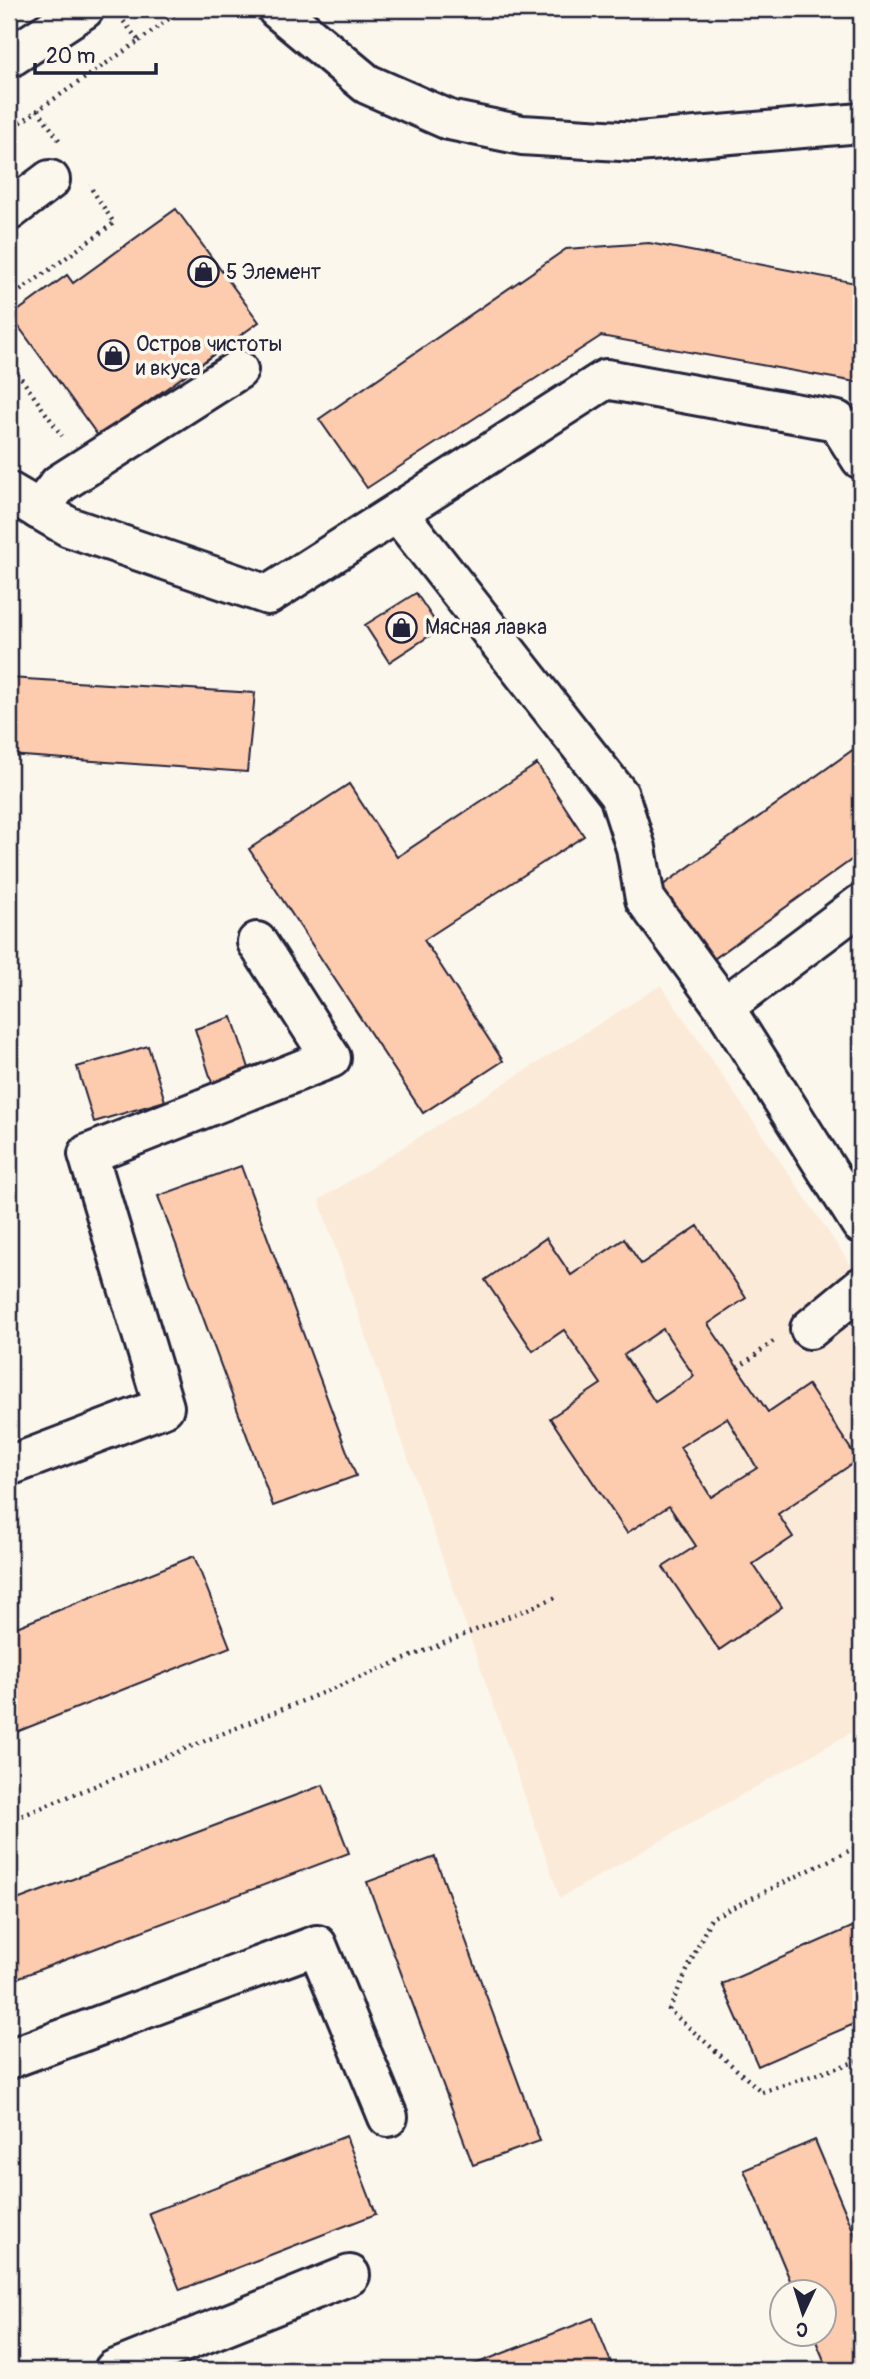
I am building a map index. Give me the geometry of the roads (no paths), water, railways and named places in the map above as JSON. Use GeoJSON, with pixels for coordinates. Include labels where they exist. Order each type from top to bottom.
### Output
{"type":"FeatureCollection","features":[{"type":"Feature","properties":{"kind":"street"},"geometry":{"type":"LineString","coordinates":[[9,58],[84,9]]}},
{"type":"Feature","properties":{"kind":"street"},"geometry":{"type":"LineString","coordinates":[[277,9],[367,83],[449,120],[522,135],[636,142],[861,122]]}},
{"type":"Feature","properties":{"kind":"street"},"geometry":{"type":"LineString","coordinates":[[9,211],[50,180]]}},
{"type":"Feature","properties":{"kind":"street"},"geometry":{"type":"LineString","coordinates":[[24,501],[59,484],[238,370]]}},
{"type":"Feature","properties":{"kind":"street"},"geometry":{"type":"LineString","coordinates":[[24,501],[69,527],[268,595],[606,379],[837,421],[861,459]]}},
{"type":"Feature","properties":{"kind":"street"},"geometry":{"type":"LineString","coordinates":[[398,513],[619,795],[636,848],[645,900],[724,1007],[861,1224]]}},
{"type":"Feature","properties":{"kind":"street"},"geometry":{"type":"LineString","coordinates":[[724,1007],[861,904]]}},
{"type":"Feature","properties":{"kind":"street"},"geometry":{"type":"LineString","coordinates":[[9,1466],[164,1407],[88,1154],[331,1058],[257,942]]}},
{"type":"Feature","properties":{"kind":"street"},"geometry":{"type":"LineString","coordinates":[[810,1329],[861,1287]]}},
{"type":"Feature","properties":{"kind":"street"},"geometry":{"type":"LineString","coordinates":[[9,2059],[317,1945],[388,2116]]}},
{"type":"Feature","properties":{"kind":"street"},"geometry":{"type":"LineString","coordinates":[[114,2370],[350,2275]]}},
{"type":"Feature","properties":{"kind":"place","name":"5 Элемент"},"geometry":{"type":"Point","coordinates":[203,272]}},
{"type":"Feature","properties":{"kind":"place","name":"Остров чистоты и вкуса"},"geometry":{"type":"Point","coordinates":[113,356]}},
{"type":"Feature","properties":{"kind":"place","name":"Мясная лавка"},"geometry":{"type":"Point","coordinates":[402,627]}}]}
